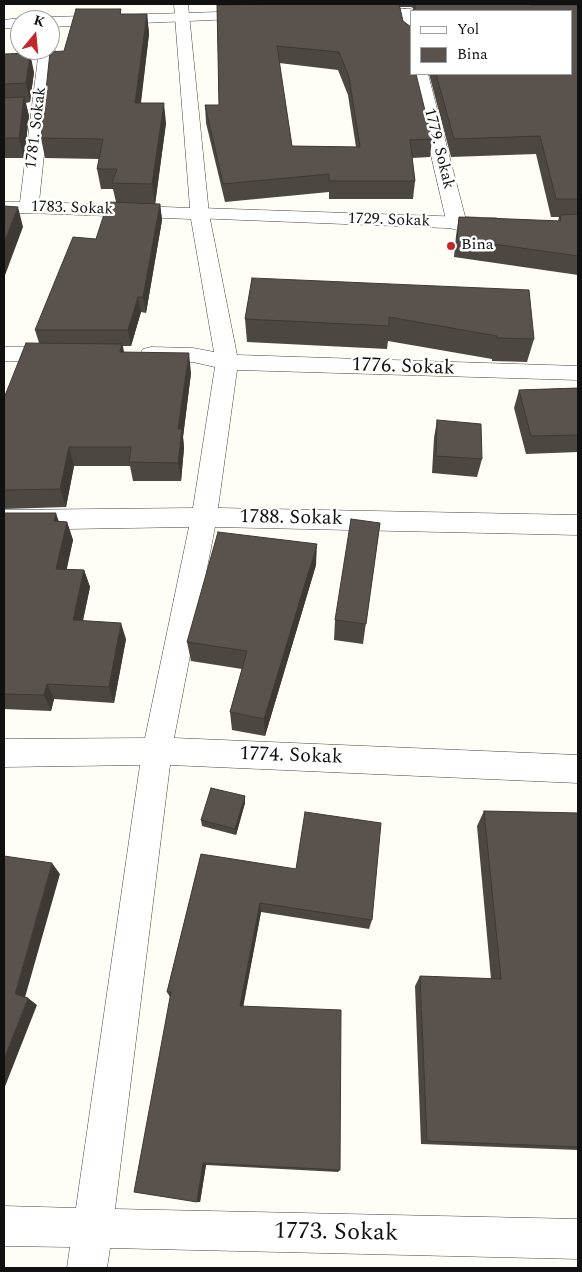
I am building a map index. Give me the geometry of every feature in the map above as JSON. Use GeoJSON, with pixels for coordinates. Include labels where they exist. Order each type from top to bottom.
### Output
{"type":"FeatureCollection","features":[{"type":"Feature","properties":{"kind":"street"},"geometry":{"type":"LineString","coordinates":[[88,1268],[157,751],[204,517],[227,362],[200,214],[181,10]]}},
{"type":"Feature","properties":{"kind":"street"},"geometry":{"type":"LineString","coordinates":[[60,23],[181,10],[266,15]]}},
{"type":"Feature","properties":{"kind":"street"},"geometry":{"type":"LineString","coordinates":[[358,10],[408,13],[410,30]]}},
{"type":"Feature","properties":{"kind":"street","name":"1781. Sokak"},"geometry":{"type":"LineString","coordinates":[[28,207],[46,60]]}},
{"type":"Feature","properties":{"kind":"street","name":"1779. Sokak"},"geometry":{"type":"LineString","coordinates":[[420,75],[457,224]]}},
{"type":"Feature","properties":{"kind":"street"},"geometry":{"type":"LineString","coordinates":[[21,110],[39,109]]}},
{"type":"Feature","properties":{"kind":"street","name":"1783. Sokak"},"geometry":{"type":"LineString","coordinates":[[4,208],[28,207],[200,214]]}},
{"type":"Feature","properties":{"kind":"street","name":"1729. Sokak"},"geometry":{"type":"LineString","coordinates":[[200,214],[457,224],[513,224]]}},
{"type":"Feature","properties":{"kind":"street"},"geometry":{"type":"LineString","coordinates":[[4,354],[83,354]]}},
{"type":"Feature","properties":{"kind":"street","name":"1776. Sokak"},"geometry":{"type":"LineString","coordinates":[[133,354],[193,354],[227,362],[578,373]]}},
{"type":"Feature","properties":{"kind":"street","name":"1788. Sokak"},"geometry":{"type":"LineString","coordinates":[[4,520],[204,517],[578,525]]}},
{"type":"Feature","properties":{"kind":"street","name":"1774. Sokak"},"geometry":{"type":"LineString","coordinates":[[4,753],[157,751],[578,768]]}},
{"type":"Feature","properties":{"kind":"street","name":"1773. Sokak"},"geometry":{"type":"LineString","coordinates":[[4,1226],[94,1230],[578,1239]]}},
{"type":"Feature","properties":{"kind":"building"},"geometry":{"type":"Polygon","coordinates":[[[399,4],[403,21],[410,26],[410,75],[416,75],[432,139],[410,140],[415,181],[329,181],[329,174],[223,184],[205,105],[219,105],[217,5],[399,4]],[[277,46],[292,146],[360,147],[349,77],[339,52],[277,46]]]}},
{"type":"Feature","properties":{"kind":"building"},"geometry":{"type":"Polygon","coordinates":[[[415,4],[578,5],[578,199],[556,199],[540,136],[454,139],[436,75],[572,75],[572,10],[415,10],[415,4]]]}},
{"type":"Feature","properties":{"kind":"building"},"geometry":{"type":"Polygon","coordinates":[[[76,9],[121,9],[120,14],[147,14],[135,103],[164,103],[152,184],[112,183],[117,169],[97,169],[103,139],[41,138],[49,60],[60,60],[60,51],[64,51],[76,9]]]}},
{"type":"Feature","properties":{"kind":"building"},"geometry":{"type":"Polygon","coordinates":[[[4,54],[10,54],[10,60],[29,60],[26,83],[4,84],[4,54]]]}},
{"type":"Feature","properties":{"kind":"building"},"geometry":{"type":"Polygon","coordinates":[[[24,97],[19,138],[4,138],[4,98],[24,97]]]}},
{"type":"Feature","properties":{"kind":"building"},"geometry":{"type":"Polygon","coordinates":[[[108,202],[160,204],[143,297],[138,297],[128,330],[35,330],[73,237],[96,239],[108,202]]]}},
{"type":"Feature","properties":{"kind":"building"},"geometry":{"type":"Polygon","coordinates":[[[4,206],[18,207],[4,242],[4,206]]]}},
{"type":"Feature","properties":{"kind":"building"},"geometry":{"type":"Polygon","coordinates":[[[578,214],[578,256],[457,239],[459,217],[561,221],[560,215],[578,214]]]}},
{"type":"Feature","properties":{"kind":"building"},"geometry":{"type":"Polygon","coordinates":[[[252,278],[529,290],[534,339],[497,338],[497,336],[389,317],[389,326],[245,319],[252,278]]]}},
{"type":"Feature","properties":{"kind":"building"},"geometry":{"type":"Polygon","coordinates":[[[26,343],[122,344],[120,352],[189,353],[178,429],[182,429],[178,463],[129,462],[131,447],[69,447],[60,489],[4,490],[4,398],[26,343]]]}},
{"type":"Feature","properties":{"kind":"building"},"geometry":{"type":"Polygon","coordinates":[[[578,388],[578,435],[531,436],[519,390],[578,388]]]}},
{"type":"Feature","properties":{"kind":"building"},"geometry":{"type":"Polygon","coordinates":[[[437,420],[481,424],[482,459],[436,456],[437,420]]]}},
{"type":"Feature","properties":{"kind":"building"},"geometry":{"type":"Polygon","coordinates":[[[4,513],[56,513],[54,521],[67,522],[56,569],[84,570],[73,620],[121,623],[109,687],[47,684],[44,695],[4,694],[4,513]]]}},
{"type":"Feature","properties":{"kind":"building"},"geometry":{"type":"Polygon","coordinates":[[[351,519],[380,523],[366,624],[335,620],[351,519]]]}},
{"type":"Feature","properties":{"kind":"building"},"geometry":{"type":"Polygon","coordinates":[[[218,532],[317,544],[264,719],[230,712],[247,651],[187,642],[218,532]]]}},
{"type":"Feature","properties":{"kind":"building"},"geometry":{"type":"Polygon","coordinates":[[[211,788],[245,796],[235,829],[201,820],[211,788]]]}},
{"type":"Feature","properties":{"kind":"building"},"geometry":{"type":"Polygon","coordinates":[[[484,811],[578,813],[578,1147],[427,1141],[420,976],[501,979],[484,811]]]}},
{"type":"Feature","properties":{"kind":"building"},"geometry":{"type":"Polygon","coordinates":[[[305,812],[381,823],[372,920],[260,903],[240,1006],[341,1010],[340,1170],[203,1163],[197,1202],[134,1192],[171,992],[167,992],[201,854],[296,869],[305,812]]]}},
{"type":"Feature","properties":{"kind":"building"},"geometry":{"type":"Polygon","coordinates":[[[4,856],[52,863],[15,994],[28,998],[4,1059],[4,856]]]}},
{"type":"Feature","properties":{"kind":"place","name":"Bina"},"geometry":{"type":"Point","coordinates":[451,246]}}]}
